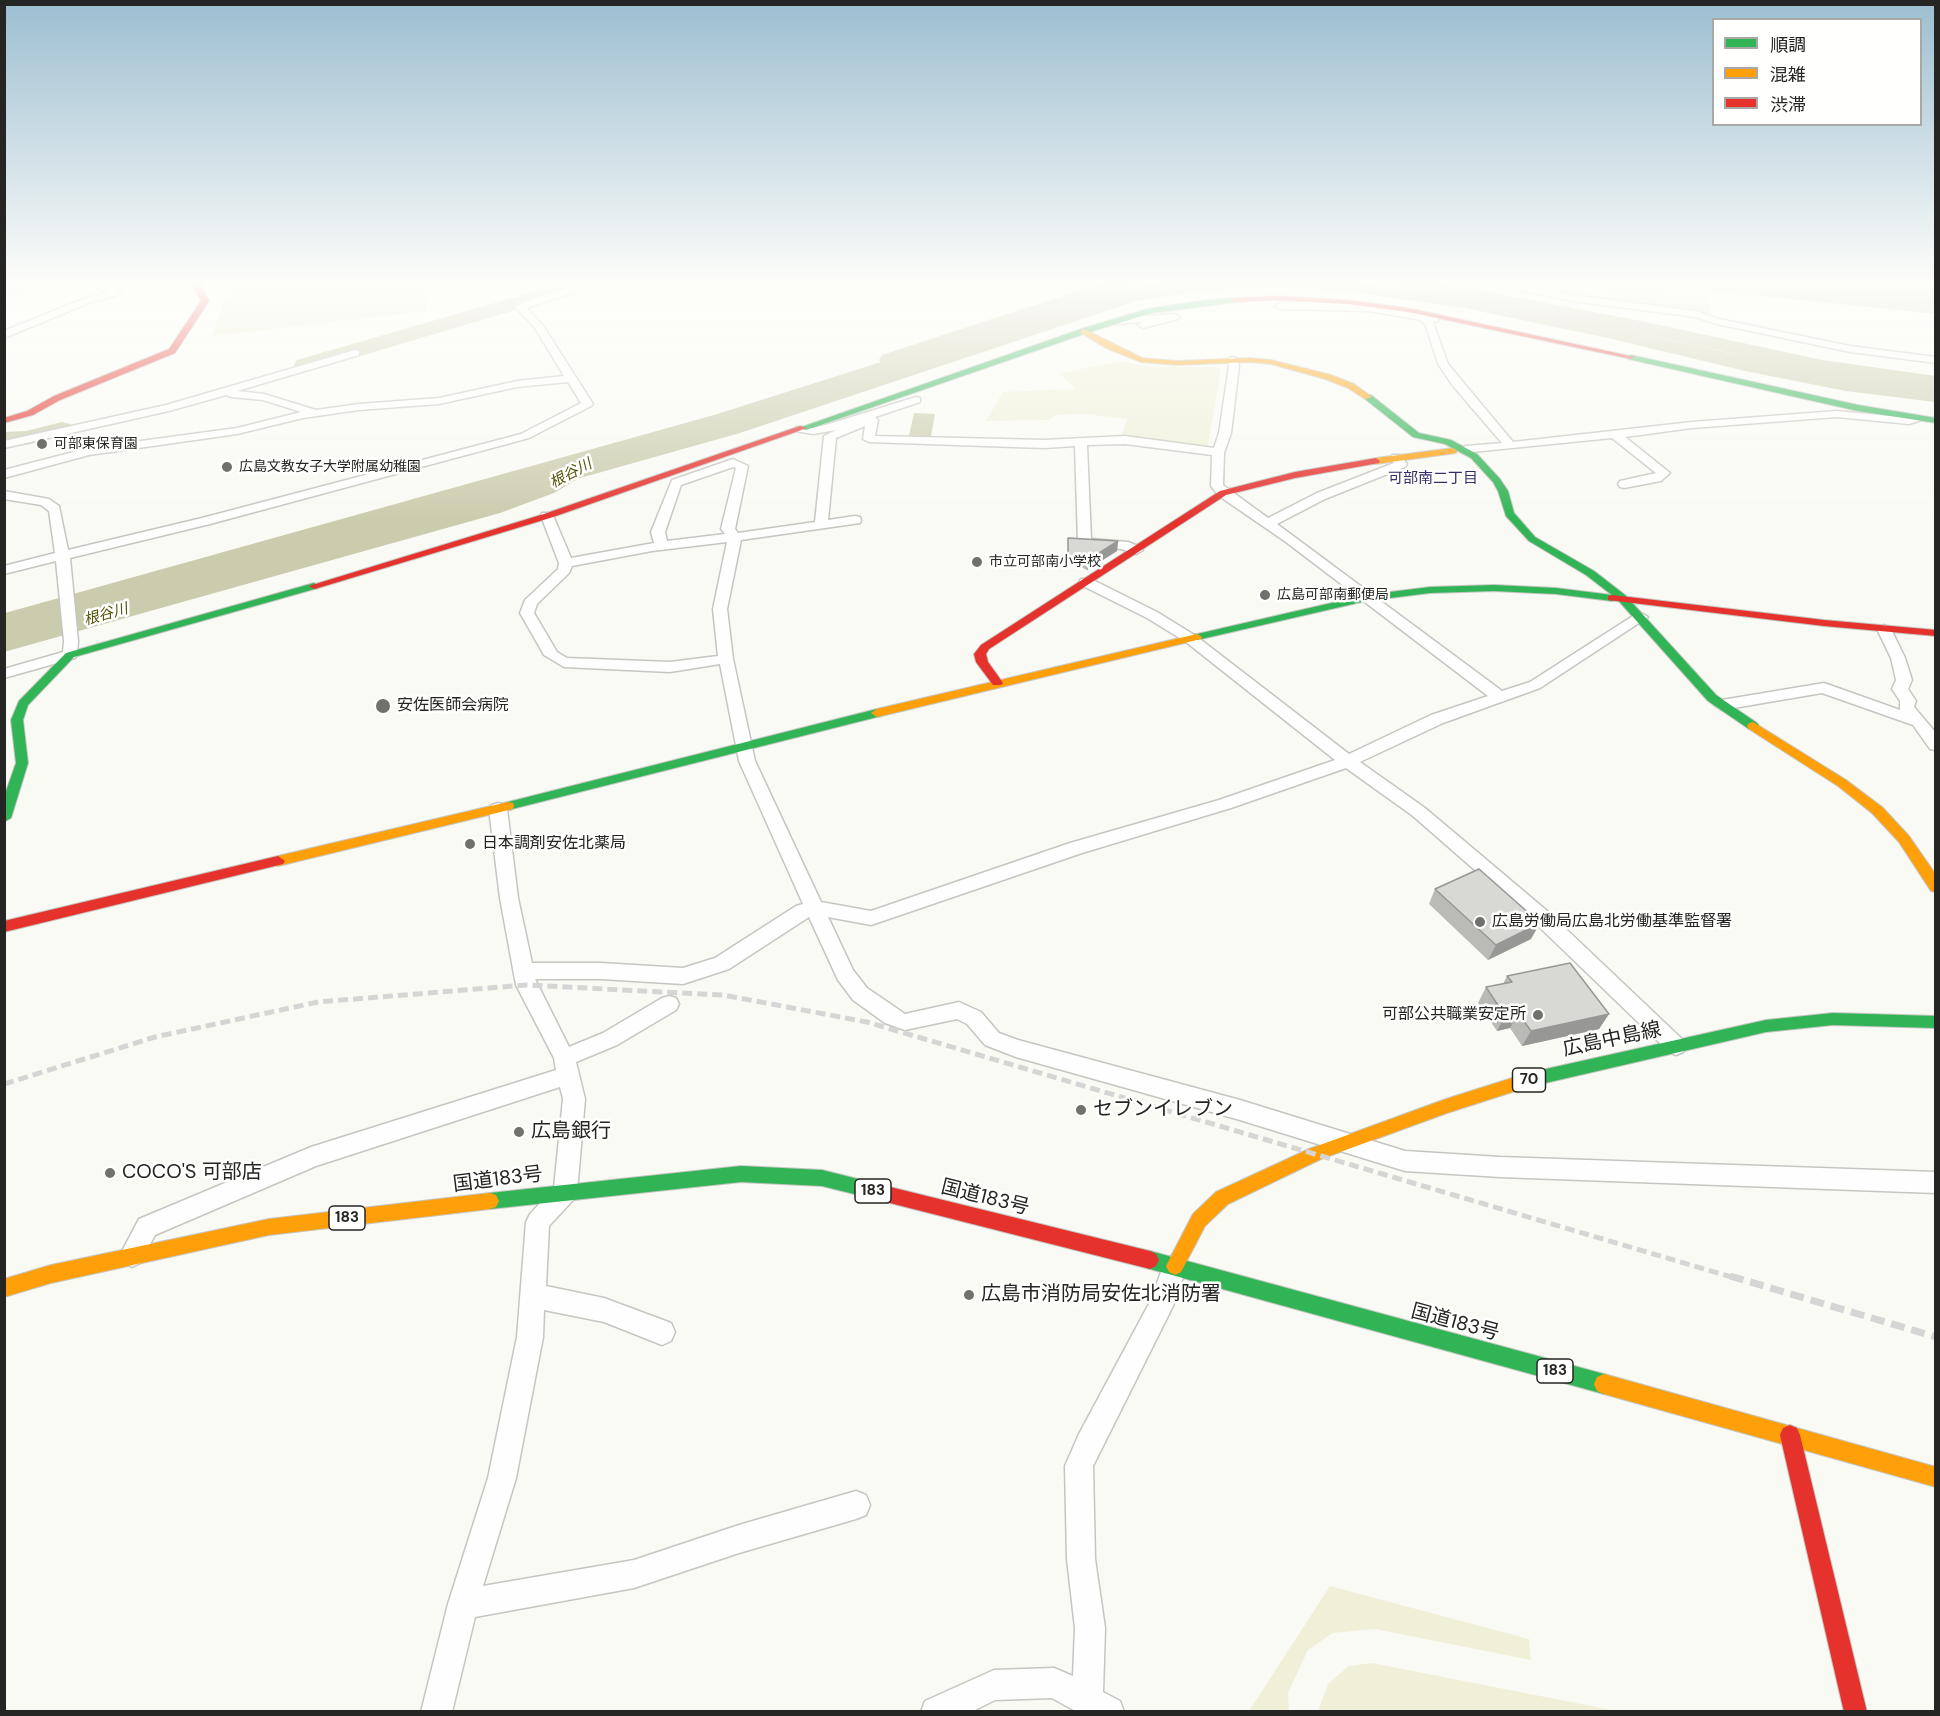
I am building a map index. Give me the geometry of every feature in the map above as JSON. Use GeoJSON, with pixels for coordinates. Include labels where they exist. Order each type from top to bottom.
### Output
{"type":"FeatureCollection","features":[{"type":"Feature","properties":{"kind":"main road"},"geometry":{"type":"LineString","coordinates":[[4,420],[30,413],[57,398],[147,361]]}},
{"type":"Feature","properties":{"kind":"main road"},"geometry":{"type":"LineString","coordinates":[[4,818],[22,763],[17,720],[23,704],[71,648],[391,564],[547,516],[997,361]]}},
{"type":"Feature","properties":{"kind":"main road"},"geometry":{"type":"LineString","coordinates":[[1154,361],[1177,363],[1212,361]]}},
{"type":"Feature","properties":{"kind":"main road"},"geometry":{"type":"LineString","coordinates":[[1253,361],[1271,362],[1328,377],[1351,386],[1416,435],[1448,442],[1474,456],[1497,481],[1503,491],[1509,514],[1532,539],[1590,573],[1621,597],[1712,698],[1780,745],[1842,783],[1877,810],[1904,839],[1935,887]]}},
{"type":"Feature","properties":{"kind":"main road"},"geometry":{"type":"LineString","coordinates":[[1645,361],[1780,392],[1935,421]]}},
{"type":"Feature","properties":{"kind":"main road"},"geometry":{"type":"LineString","coordinates":[[998,683],[982,662],[980,654],[985,647],[1223,493],[1295,476],[1396,458],[1466,450]]}},
{"type":"Feature","properties":{"kind":"main road"},"geometry":{"type":"LineString","coordinates":[[4,927],[498,809],[998,683],[1366,597],[1494,588],[1556,591],[1935,633]]}},
{"type":"Feature","properties":{"kind":"main road","name":"広島中島線"},"geometry":{"type":"LineString","coordinates":[[1175,1266],[1199,1220],[1222,1197],[1315,1154],[1446,1106],[1548,1074],[1766,1026],[1833,1019],[1935,1022]]}},
{"type":"Feature","properties":{"kind":"main road","name":"国道183号"},"geometry":{"type":"LineString","coordinates":[[4,1288],[51,1274],[269,1227],[741,1174],[822,1178],[1175,1266],[1935,1477]]}},
{"type":"Feature","properties":{"kind":"main road"},"geometry":{"type":"LineString","coordinates":[[1790,1435],[1856,1712]]}},
{"type":"Feature","properties":{"kind":"street"},"geometry":{"type":"LineString","coordinates":[[4,445],[169,408],[328,361]]}},
{"type":"Feature","properties":{"kind":"street"},"geometry":{"type":"LineString","coordinates":[[4,570],[238,513],[525,436],[586,404],[559,361]]}},
{"type":"Feature","properties":{"kind":"street"},"geometry":{"type":"LineString","coordinates":[[1232,361],[1234,366],[1225,433],[1219,452],[1217,486],[1223,493],[1268,523],[1500,697]]}},
{"type":"Feature","properties":{"kind":"street"},"geometry":{"type":"LineString","coordinates":[[1442,361],[1457,384],[1510,445]]}},
{"type":"Feature","properties":{"kind":"street"},"geometry":{"type":"LineString","coordinates":[[4,474],[88,452],[188,440],[317,413],[439,400],[517,384],[570,379]]}},
{"type":"Feature","properties":{"kind":"street"},"geometry":{"type":"LineString","coordinates":[[223,393],[264,397],[317,413]]}},
{"type":"Feature","properties":{"kind":"street"},"geometry":{"type":"LineString","coordinates":[[800,429],[813,431],[832,427],[916,400]]}},
{"type":"Feature","properties":{"kind":"street"},"geometry":{"type":"LineString","coordinates":[[1466,450],[1615,435],[1692,424],[1837,414],[1909,421],[1921,418]]}},
{"type":"Feature","properties":{"kind":"street"},"geometry":{"type":"LineString","coordinates":[[867,416],[872,420],[870,439],[1081,444],[1125,440],[1219,452]]}},
{"type":"Feature","properties":{"kind":"street"},"geometry":{"type":"LineString","coordinates":[[820,525],[830,436],[864,422],[867,416]]}},
{"type":"Feature","properties":{"kind":"street"},"geometry":{"type":"LineString","coordinates":[[1615,435],[1664,473],[1657,478],[1624,484]]}},
{"type":"Feature","properties":{"kind":"street"},"geometry":{"type":"LineString","coordinates":[[1081,444],[1085,542],[1123,545],[1136,550]]}},
{"type":"Feature","properties":{"kind":"street"},"geometry":{"type":"LineString","coordinates":[[1268,523],[1321,496],[1401,464],[1396,458]]}},
{"type":"Feature","properties":{"kind":"street"},"geometry":{"type":"LineString","coordinates":[[661,546],[658,532],[675,483],[733,463],[742,466],[728,529],[735,537]]}},
{"type":"Feature","properties":{"kind":"street"},"geometry":{"type":"LineString","coordinates":[[4,495],[35,499],[55,508],[63,557],[71,648]]}},
{"type":"Feature","properties":{"kind":"street"},"geometry":{"type":"LineString","coordinates":[[547,516],[566,563],[564,570],[530,603],[526,613],[551,655],[564,662],[670,667],[726,659]]}},
{"type":"Feature","properties":{"kind":"street"},"geometry":{"type":"LineString","coordinates":[[566,563],[661,546],[855,520]]}},
{"type":"Feature","properties":{"kind":"street"},"geometry":{"type":"LineString","coordinates":[[735,537],[720,609],[726,659],[747,761],[845,974],[860,994],[892,1017],[905,1022],[959,1010],[974,1018],[993,1039],[1016,1048],[1240,1110],[1405,1161],[1500,1167],[1935,1183]]}},
{"type":"Feature","properties":{"kind":"street"},"geometry":{"type":"LineString","coordinates":[[1086,582],[1152,615],[1191,639],[1348,761],[1419,812],[1539,915],[1676,1046]]}},
{"type":"Feature","properties":{"kind":"street"},"geometry":{"type":"LineString","coordinates":[[523,971],[601,971],[683,976],[722,964],[802,911],[815,908],[872,918],[1076,848],[1225,804],[1348,761],[1437,719],[1535,686],[1641,617]]}},
{"type":"Feature","properties":{"kind":"street"},"geometry":{"type":"LineString","coordinates":[[1884,629],[1898,658],[1904,680],[1900,689],[1908,702],[1906,707],[1923,720],[1935,745]]}},
{"type":"Feature","properties":{"kind":"street"},"geometry":{"type":"LineString","coordinates":[[4,669],[71,648]]}},
{"type":"Feature","properties":{"kind":"street"},"geometry":{"type":"LineString","coordinates":[[4,674],[71,648]]}},
{"type":"Feature","properties":{"kind":"street"},"geometry":{"type":"LineString","coordinates":[[1722,705],[1824,688],[1858,702],[1923,720]]}},
{"type":"Feature","properties":{"kind":"street"},"geometry":{"type":"LineString","coordinates":[[436,1712],[463,1605],[502,1478],[530,1337],[538,1222],[565,1192],[574,1099],[567,1067],[526,985],[509,898],[498,809]]}},
{"type":"Feature","properties":{"kind":"street"},"geometry":{"type":"LineString","coordinates":[[131,1257],[147,1227],[311,1157],[464,1107],[567,1067],[669,1004]]}},
{"type":"Feature","properties":{"kind":"street"},"geometry":{"type":"LineString","coordinates":[[1098,1706],[1081,1559],[1079,1466],[1088,1443],[1161,1306],[1175,1266]]}},
{"type":"Feature","properties":{"kind":"street"},"geometry":{"type":"LineString","coordinates":[[534,1295],[604,1310],[662,1332]]}},
{"type":"Feature","properties":{"kind":"street"},"geometry":{"type":"LineString","coordinates":[[463,1605],[634,1574],[739,1539],[856,1505]]}},
{"type":"Feature","properties":{"kind":"street"},"geometry":{"type":"LineString","coordinates":[[936,1712],[994,1685],[1054,1683],[1098,1706]]}},
{"type":"Feature","properties":{"kind":"shaded area"},"geometry":{"type":"Polygon","coordinates":[[[1122,361],[1150,367],[1215,367],[1221,369],[1208,446],[1121,437],[1127,419],[1087,414],[1055,415],[1049,420],[986,421],[1003,392],[1075,389],[1060,373],[1122,361]]]}},
{"type":"Feature","properties":{"kind":"shaded area"},"geometry":{"type":"Polygon","coordinates":[[[1330,1586],[1529,1639],[1531,1660],[1375,1629],[1333,1633],[1308,1650],[1288,1693],[1289,1711],[1249,1711],[1330,1586]]]}},
{"type":"Feature","properties":{"kind":"shaded area"},"geometry":{"type":"Polygon","coordinates":[[[1372,1663],[1617,1711],[1318,1711],[1328,1684],[1349,1666],[1372,1663]]]}},
{"type":"Feature","properties":{"kind":"water"},"geometry":{"type":"Polygon","coordinates":[[[884,361],[956,361],[740,433],[5,640],[5,613],[714,415],[884,361]]]}},
{"type":"Feature","properties":{"kind":"water"},"geometry":{"type":"Polygon","coordinates":[[[1704,361],[1773,361],[1831,371],[1935,382],[1935,402],[1846,391],[1704,361]]]}},
{"type":"Feature","properties":{"kind":"water"},"geometry":{"type":"Polygon","coordinates":[[[914,413],[935,414],[931,436],[909,436],[914,413]]]}},
{"type":"Feature","properties":{"kind":"building"},"geometry":{"type":"Polygon","coordinates":[[[1068,538],[1118,541],[1088,560],[1078,556],[1068,556],[1068,538]]]}},
{"type":"Feature","properties":{"kind":"building"},"geometry":{"type":"Polygon","coordinates":[[[1479,869],[1540,923],[1496,945],[1435,889],[1479,869]]]}},
{"type":"Feature","properties":{"kind":"building","name":"可部公共職業安定所"},"geometry":{"type":"Polygon","coordinates":[[[1570,963],[1609,1014],[1531,1031],[1518,1013],[1505,1016],[1486,987],[1512,982],[1507,976],[1570,963]]]}},
{"type":"Feature","properties":{"kind":"waterway"},"geometry":{"type":"LineString","coordinates":[[305,365],[318,361]]}},
{"type":"Feature","properties":{"kind":"waterway","name":"根谷川"},"geometry":{"type":"LineString","coordinates":[[1795,361],[1936,383]]}},
{"type":"Feature","properties":{"kind":"waterway"},"geometry":{"type":"LineString","coordinates":[[4,439],[26,438],[62,429]]}},
{"type":"Feature","properties":{"kind":"waterway","name":"根谷川"},"geometry":{"type":"LineString","coordinates":[[4,643],[491,507],[545,488],[589,462]]}},
{"type":"Feature","properties":{"kind":"railway"},"geometry":{"type":"LineString","coordinates":[[4,1084],[155,1037],[318,1002],[526,985],[723,995],[867,1022],[1735,1278]]}},
{"type":"Feature","properties":{"kind":"railway"},"geometry":{"type":"LineString","coordinates":[[1730,1276],[1936,1337]]}},
{"type":"Feature","properties":{"kind":"traffic: fast"},"geometry":{"type":"LineString","coordinates":[[803,428],[997,361]]}},
{"type":"Feature","properties":{"kind":"traffic: fast"},"geometry":{"type":"LineString","coordinates":[[1649,361],[1858,408],[1936,421]]}},
{"type":"Feature","properties":{"kind":"traffic: fast"},"geometry":{"type":"LineString","coordinates":[[1368,397],[1416,435],[1448,442],[1474,456],[1497,481],[1503,491],[1509,514],[1532,539],[1590,573],[1621,597],[1712,698],[1753,726]]}},
{"type":"Feature","properties":{"kind":"traffic: fast"},"geometry":{"type":"LineString","coordinates":[[4,818],[22,763],[17,720],[23,704],[70,655],[314,586]]}},
{"type":"Feature","properties":{"kind":"traffic: fast"},"geometry":{"type":"LineString","coordinates":[[1197,637],[1366,598],[1430,590],[1494,588],[1556,591],[1612,598]]}},
{"type":"Feature","properties":{"kind":"traffic: fast"},"geometry":{"type":"LineString","coordinates":[[508,806],[877,713]]}},
{"type":"Feature","properties":{"kind":"traffic: fast"},"geometry":{"type":"LineString","coordinates":[[1528,1080],[1766,1026],[1833,1019],[1936,1022]]}},
{"type":"Feature","properties":{"kind":"traffic: fast"},"geometry":{"type":"LineString","coordinates":[[490,1201],[741,1174],[822,1178],[882,1193]]}},
{"type":"Feature","properties":{"kind":"traffic: fast"},"geometry":{"type":"LineString","coordinates":[[1150,1260],[1604,1384]]}},
{"type":"Feature","properties":{"kind":"traffic: slow"},"geometry":{"type":"LineString","coordinates":[[1154,361],[1177,363],[1224,361]]}},
{"type":"Feature","properties":{"kind":"traffic: slow"},"geometry":{"type":"LineString","coordinates":[[1261,361],[1328,377],[1351,386],[1368,397]]}},
{"type":"Feature","properties":{"kind":"traffic: slow"},"geometry":{"type":"LineString","coordinates":[[1376,461],[1453,451]]}},
{"type":"Feature","properties":{"kind":"traffic: slow"},"geometry":{"type":"LineString","coordinates":[[877,713],[1197,637]]}},
{"type":"Feature","properties":{"kind":"traffic: slow"},"geometry":{"type":"LineString","coordinates":[[1753,726],[1842,783],[1877,810],[1904,839],[1936,887]]}},
{"type":"Feature","properties":{"kind":"traffic: slow"},"geometry":{"type":"LineString","coordinates":[[278,861],[508,806]]}},
{"type":"Feature","properties":{"kind":"traffic: slow"},"geometry":{"type":"LineString","coordinates":[[1175,1266],[1199,1220],[1222,1198],[1315,1154],[1446,1106],[1528,1080]]}},
{"type":"Feature","properties":{"kind":"traffic: slow"},"geometry":{"type":"LineString","coordinates":[[4,1288],[51,1274],[269,1227],[490,1201]]}},
{"type":"Feature","properties":{"kind":"traffic: slow"},"geometry":{"type":"LineString","coordinates":[[1604,1384],[1936,1477]]}},
{"type":"Feature","properties":{"kind":"traffic: jam"},"geometry":{"type":"LineString","coordinates":[[4,421],[30,413],[57,398],[147,361]]}},
{"type":"Feature","properties":{"kind":"traffic: jam"},"geometry":{"type":"LineString","coordinates":[[314,586],[547,516],[803,428]]}},
{"type":"Feature","properties":{"kind":"traffic: jam"},"geometry":{"type":"LineString","coordinates":[[997,683],[982,662],[980,654],[985,647],[1223,493],[1295,475],[1376,461]]}},
{"type":"Feature","properties":{"kind":"traffic: jam"},"geometry":{"type":"LineString","coordinates":[[1612,598],[1824,623],[1936,633]]}},
{"type":"Feature","properties":{"kind":"traffic: jam"},"geometry":{"type":"LineString","coordinates":[[4,927],[278,861]]}},
{"type":"Feature","properties":{"kind":"traffic: jam"},"geometry":{"type":"LineString","coordinates":[[882,1193],[1150,1260]]}},
{"type":"Feature","properties":{"kind":"traffic: jam"},"geometry":{"type":"LineString","coordinates":[[1790,1435],[1856,1712]]}},
{"type":"Feature","properties":{"kind":"place","name":"可部東保育園"},"geometry":{"type":"Point","coordinates":[42,444]}},
{"type":"Feature","properties":{"kind":"place","name":"広島文教女子大学附属幼稚園"},"geometry":{"type":"Point","coordinates":[227,467]}},
{"type":"Feature","properties":{"kind":"place","name":"市立可部南小学校"},"geometry":{"type":"Point","coordinates":[977,562]}},
{"type":"Feature","properties":{"kind":"place","name":"広島可部南郵便局"},"geometry":{"type":"Point","coordinates":[1265,595]}},
{"type":"Feature","properties":{"kind":"place","name":"安佐医師会病院"},"geometry":{"type":"Point","coordinates":[383,706]}},
{"type":"Feature","properties":{"kind":"place","name":"日本調剤安佐北薬局"},"geometry":{"type":"Point","coordinates":[470,844]}},
{"type":"Feature","properties":{"kind":"place","name":"広島労働局広島北労働基準監督署"},"geometry":{"type":"Point","coordinates":[1480,922]}},
{"type":"Feature","properties":{"kind":"place","name":"可部公共職業安定所"},"geometry":{"type":"Point","coordinates":[1538,1015]}},
{"type":"Feature","properties":{"kind":"place","name":"セブンイレブン"},"geometry":{"type":"Point","coordinates":[1081,1110]}},
{"type":"Feature","properties":{"kind":"place","name":"広島銀行"},"geometry":{"type":"Point","coordinates":[519,1132]}},
{"type":"Feature","properties":{"kind":"place","name":"COCO'S 可部店"},"geometry":{"type":"Point","coordinates":[110,1173]}},
{"type":"Feature","properties":{"kind":"place","name":"広島市消防局安佐北消防署"},"geometry":{"type":"Point","coordinates":[969,1295]}},
{"type":"Feature","properties":{"kind":"district","name":"可部南二丁目"},"geometry":{"type":"Point","coordinates":[1433,479]}}]}
